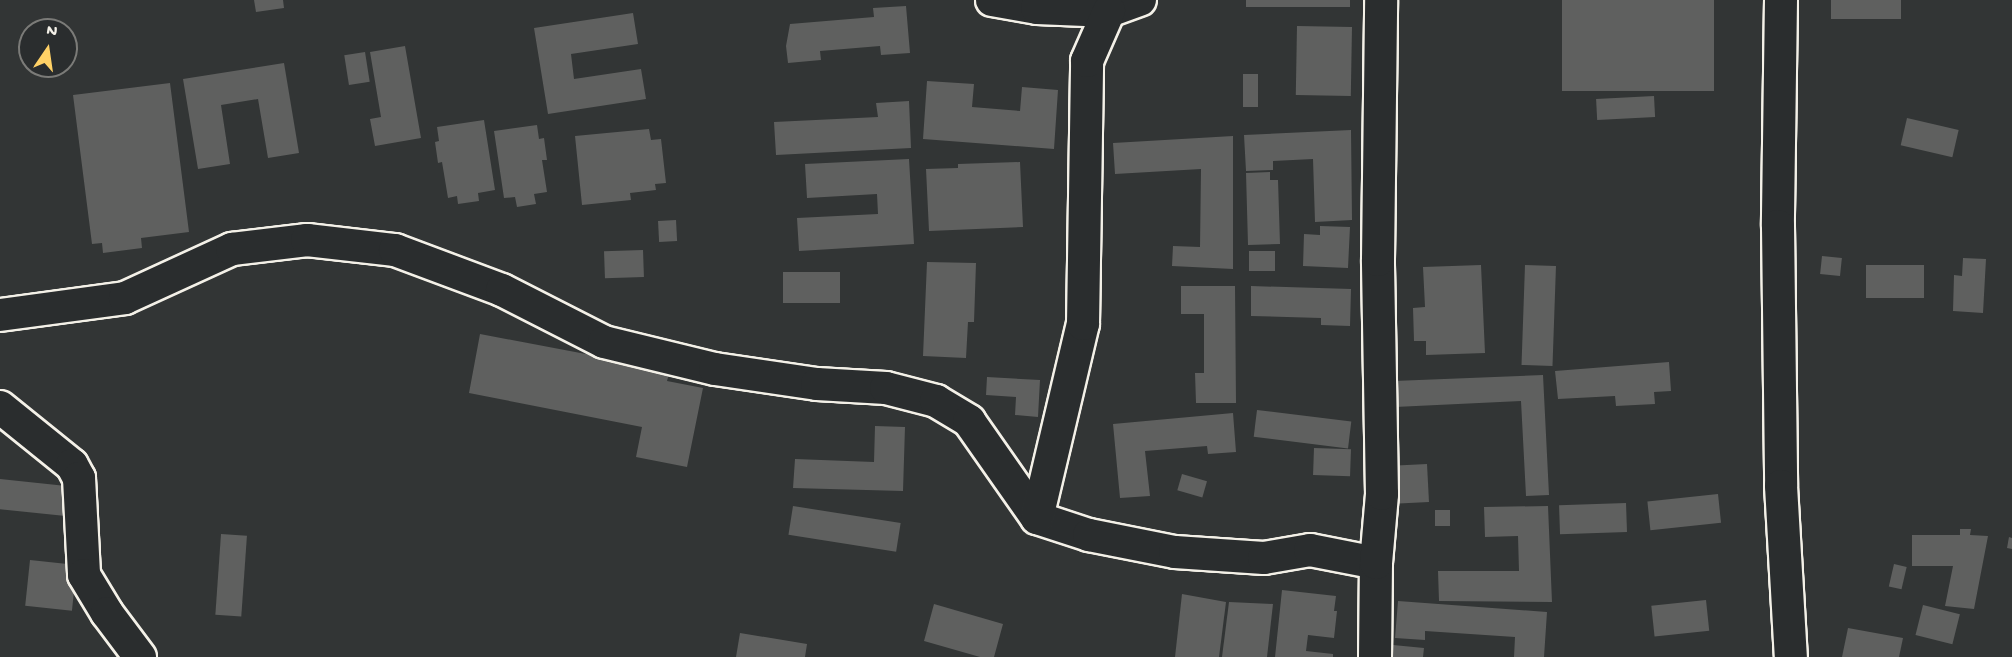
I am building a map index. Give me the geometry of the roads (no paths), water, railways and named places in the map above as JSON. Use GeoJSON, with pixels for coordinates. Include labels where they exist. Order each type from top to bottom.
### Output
{"type":"FeatureCollection","features":[{"type":"Feature","properties":{"kind":"street"},"geometry":{"type":"LineString","coordinates":[[992,0],[1037,8],[1109,11],[1140,0]]}},
{"type":"Feature","properties":{"kind":"street"},"geometry":{"type":"LineString","coordinates":[[1375,657],[1376,562],[1382,494],[1377,260],[1381,0]]}},
{"type":"Feature","properties":{"kind":"street"},"geometry":{"type":"LineString","coordinates":[[1781,0],[1778,226],[1781,486],[1791,657]]}},
{"type":"Feature","properties":{"kind":"street"},"geometry":{"type":"LineString","coordinates":[[1037,519],[1083,324],[1087,61],[1109,11]]}},
{"type":"Feature","properties":{"kind":"street"},"geometry":{"type":"LineString","coordinates":[[0,315],[125,298],[232,249],[307,240],[394,250],[502,290],[604,342],[715,369],[817,384],[886,388],[936,401],[969,421],[1037,519],[1089,535],[1175,552],[1264,558],[1310,550],[1376,562]]}},
{"type":"Feature","properties":{"kind":"street"},"geometry":{"type":"LineString","coordinates":[[0,407],[72,465],[79,478],[84,575],[107,613],[140,657]]}}]}
